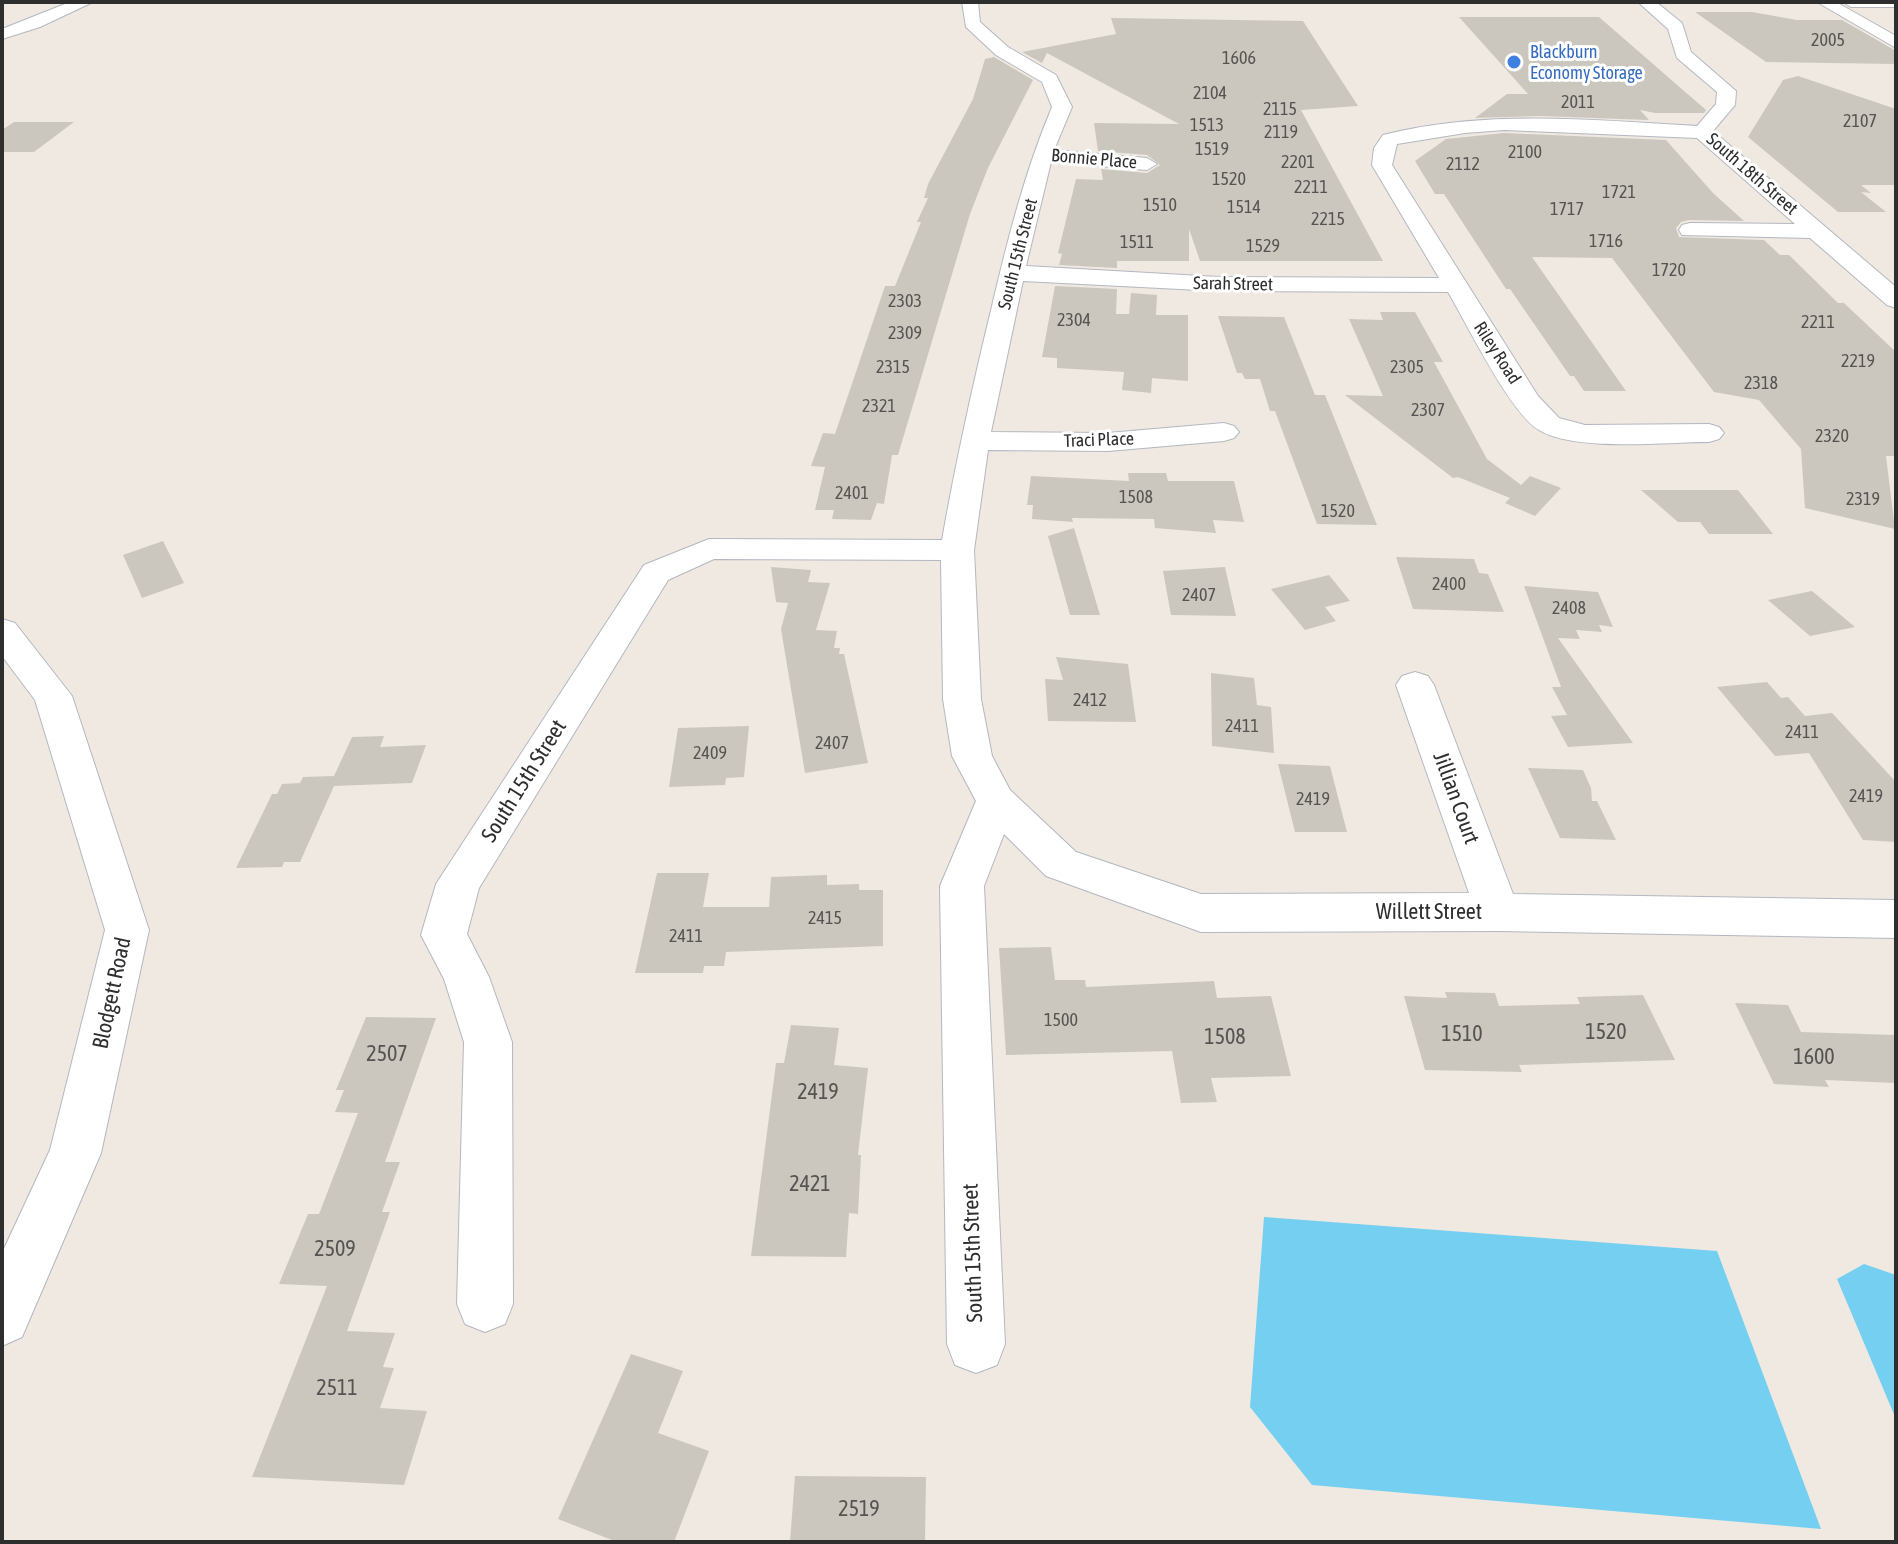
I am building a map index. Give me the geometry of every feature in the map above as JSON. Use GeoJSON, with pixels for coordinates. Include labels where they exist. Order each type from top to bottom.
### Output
{"type":"FeatureCollection","features":[{"type":"Feature","properties":{"kind":"street"},"geometry":{"type":"LineString","coordinates":[[2,34],[26,29],[58,11],[85,2]]}},
{"type":"Feature","properties":{"kind":"street","name":"South 15th Street"},"geometry":{"type":"LineString","coordinates":[[970,2],[972,24],[1002,51],[1050,79],[1062,107],[1042,155],[1012,273],[974,441],[957,550],[962,699],[972,756],[996,801],[962,886],[976,1344]]}},
{"type":"Feature","properties":{"kind":"street","name":"South 18th Street"},"geometry":{"type":"LineString","coordinates":[[1646,2],[1676,27],[1683,54],[1727,91],[1725,105],[1702,132],[1896,300]]}},
{"type":"Feature","properties":{"kind":"street"},"geometry":{"type":"LineString","coordinates":[[1825,2],[1896,43]]}},
{"type":"Feature","properties":{"kind":"street"},"geometry":{"type":"LineString","coordinates":[[1851,2],[1896,2]]}},
{"type":"Feature","properties":{"kind":"street"},"geometry":{"type":"LineString","coordinates":[[1365,131],[1390,139],[1447,127],[1481,126],[1609,127],[1702,132]]}},
{"type":"Feature","properties":{"kind":"street","name":"Riley Road"},"geometry":{"type":"LineString","coordinates":[[1390,139],[1384,148],[1382,165],[1527,401],[1549,424],[1584,434],[1709,433]]}},
{"type":"Feature","properties":{"kind":"street","name":"Bonnie Place"},"geometry":{"type":"LineString","coordinates":[[1042,155],[1147,164]]}},
{"type":"Feature","properties":{"kind":"street"},"geometry":{"type":"LineString","coordinates":[[1690,230],[1817,231]]}},
{"type":"Feature","properties":{"kind":"street","name":"Sarah Street"},"geometry":{"type":"LineString","coordinates":[[1012,273],[1219,284],[1453,285]]}},
{"type":"Feature","properties":{"kind":"street","name":"Traci Place"},"geometry":{"type":"LineString","coordinates":[[974,441],[1108,442],[1224,432]]}},
{"type":"Feature","properties":{"kind":"street","name":"South 15th Street"},"geometry":{"type":"LineString","coordinates":[[485,1304],[488,1042],[466,977],[444,935],[458,884],[656,573],[709,549],[957,550]]}},
{"type":"Feature","properties":{"kind":"street","name":"Blodgett Road"},"geometry":{"type":"LineString","coordinates":[[2,631],[53,696],[127,930],[75,1153],[2,1317]]}},
{"type":"Feature","properties":{"kind":"street","name":"Jillian Court"},"geometry":{"type":"LineString","coordinates":[[1415,685],[1498,912]]}},
{"type":"Feature","properties":{"kind":"street","name":"Willett Street"},"geometry":{"type":"LineString","coordinates":[[996,801],[1061,864],[1201,913],[1498,912],[1896,919]]}},
{"type":"Feature","properties":{"kind":"water"},"geometry":{"type":"Polygon","coordinates":[[[1264,1217],[1717,1251],[1821,1529],[1312,1485],[1250,1407],[1264,1217]]]}},
{"type":"Feature","properties":{"kind":"water"},"geometry":{"type":"Polygon","coordinates":[[[1864,1264],[1896,1275],[1896,1419],[1837,1279],[1864,1264]]]}},
{"type":"Feature","properties":{"kind":"building"},"geometry":{"type":"Polygon","coordinates":[[[1695,12],[1752,12],[1797,20],[1842,20],[1896,51],[1896,64],[1766,62],[1695,12]]]}},
{"type":"Feature","properties":{"kind":"building"},"geometry":{"type":"Polygon","coordinates":[[[1459,17],[1599,17],[1706,110],[1704,113],[1655,113],[1640,110],[1649,120],[1539,116],[1475,118],[1507,94],[1528,94],[1459,17]]]}},
{"type":"Feature","properties":{"kind":"building"},"geometry":{"type":"Polygon","coordinates":[[[1111,18],[1303,21],[1358,106],[1301,110],[1383,261],[1200,261],[1189,229],[1189,261],[1117,261],[1117,268],[1059,265],[1062,254],[1058,253],[1076,179],[1103,180],[1101,169],[1147,173],[1160,165],[1147,155],[1098,151],[1094,123],[1179,124],[1047,53],[1042,63],[1022,52],[1116,34],[1111,18]]]}},
{"type":"Feature","properties":{"kind":"building"},"geometry":{"type":"Polygon","coordinates":[[[994,57],[1033,80],[988,168],[970,214],[898,455],[892,455],[884,504],[877,503],[871,520],[832,519],[834,510],[815,510],[825,467],[811,466],[823,433],[835,434],[885,286],[895,286],[921,222],[917,222],[928,198],[924,198],[928,184],[973,99],[985,59],[994,57]]]}},
{"type":"Feature","properties":{"kind":"building"},"geometry":{"type":"Polygon","coordinates":[[[1798,76],[1896,109],[1896,185],[1861,185],[1871,193],[1861,192],[1886,212],[1838,212],[1748,137],[1783,80],[1798,76]]]}},
{"type":"Feature","properties":{"kind":"building"},"geometry":{"type":"Polygon","coordinates":[[[14,122],[74,122],[34,152],[2,152],[2,130],[14,122]]]}},
{"type":"Feature","properties":{"kind":"building"},"geometry":{"type":"Polygon","coordinates":[[[1504,133],[1666,140],[1713,193],[1744,221],[1689,220],[1681,222],[1676,228],[1679,237],[1764,240],[1780,255],[1789,255],[1838,303],[1844,303],[1896,352],[1896,456],[1886,456],[1895,529],[1805,508],[1801,449],[1759,400],[1714,392],[1612,258],[1532,257],[1626,391],[1584,391],[1574,376],[1570,376],[1510,289],[1506,289],[1444,194],[1435,194],[1415,161],[1446,139],[1504,133]]]}},
{"type":"Feature","properties":{"kind":"building"},"geometry":{"type":"Polygon","coordinates":[[[1055,286],[1117,289],[1116,314],[1129,314],[1131,293],[1157,295],[1156,315],[1188,315],[1188,381],[1152,378],[1151,393],[1122,390],[1124,372],[1057,368],[1057,358],[1042,357],[1055,286]]]}},
{"type":"Feature","properties":{"kind":"building"},"geometry":{"type":"Polygon","coordinates":[[[1380,312],[1415,312],[1443,362],[1434,362],[1487,459],[1521,485],[1530,476],[1561,488],[1535,516],[1505,503],[1510,498],[1458,477],[1453,478],[1345,395],[1383,396],[1349,319],[1383,320],[1380,312]]]}},
{"type":"Feature","properties":{"kind":"building"},"geometry":{"type":"Polygon","coordinates":[[[1218,316],[1284,317],[1315,395],[1325,395],[1377,525],[1317,524],[1275,411],[1270,411],[1260,379],[1245,379],[1242,373],[1237,373],[1218,316]]]}},
{"type":"Feature","properties":{"kind":"building"},"geometry":{"type":"Polygon","coordinates":[[[1128,473],[1166,473],[1168,481],[1234,481],[1244,522],[1213,520],[1216,533],[1155,528],[1154,519],[1072,518],[1073,522],[1032,519],[1033,505],[1027,505],[1031,476],[1129,481],[1128,473]]]}},
{"type":"Feature","properties":{"kind":"building"},"geometry":{"type":"Polygon","coordinates":[[[1641,490],[1738,490],[1773,534],[1709,534],[1700,522],[1678,522],[1641,490]]]}},
{"type":"Feature","properties":{"kind":"building"},"geometry":{"type":"Polygon","coordinates":[[[1074,528],[1100,615],[1070,615],[1048,536],[1074,528]]]}},
{"type":"Feature","properties":{"kind":"building"},"geometry":{"type":"Polygon","coordinates":[[[163,541],[184,583],[142,598],[123,555],[163,541]]]}},
{"type":"Feature","properties":{"kind":"building"},"geometry":{"type":"Polygon","coordinates":[[[1396,557],[1474,559],[1479,573],[1488,574],[1504,612],[1413,609],[1396,557]]]}},
{"type":"Feature","properties":{"kind":"building"},"geometry":{"type":"Polygon","coordinates":[[[771,567],[811,570],[808,582],[830,583],[816,630],[837,631],[834,648],[840,648],[839,654],[844,654],[868,763],[805,773],[781,629],[788,603],[776,602],[771,567]]]}},
{"type":"Feature","properties":{"kind":"building"},"geometry":{"type":"Polygon","coordinates":[[[1225,567],[1236,616],[1171,615],[1163,571],[1225,567]]]}},
{"type":"Feature","properties":{"kind":"building"},"geometry":{"type":"Polygon","coordinates":[[[1329,575],[1350,601],[1325,607],[1336,621],[1305,630],[1271,589],[1329,575]]]}},
{"type":"Feature","properties":{"kind":"building"},"geometry":{"type":"Polygon","coordinates":[[[1524,586],[1598,592],[1613,627],[1599,625],[1602,632],[1576,630],[1580,639],[1558,638],[1633,743],[1568,747],[1551,716],[1567,715],[1552,687],[1561,687],[1524,586]]]}},
{"type":"Feature","properties":{"kind":"building"},"geometry":{"type":"Polygon","coordinates":[[[1812,591],[1855,627],[1810,636],[1768,600],[1812,591]]]}},
{"type":"Feature","properties":{"kind":"building"},"geometry":{"type":"Polygon","coordinates":[[[1056,657],[1128,664],[1136,722],[1048,721],[1045,679],[1063,680],[1056,657]]]}},
{"type":"Feature","properties":{"kind":"building"},"geometry":{"type":"Polygon","coordinates":[[[1211,673],[1254,678],[1257,705],[1271,707],[1274,753],[1212,746],[1211,673]]]}},
{"type":"Feature","properties":{"kind":"building"},"geometry":{"type":"Polygon","coordinates":[[[1767,682],[1781,698],[1788,697],[1805,716],[1832,713],[1896,782],[1896,842],[1863,840],[1809,753],[1775,756],[1717,687],[1767,682]]]}},
{"type":"Feature","properties":{"kind":"building"},"geometry":{"type":"Polygon","coordinates":[[[749,726],[744,777],[726,778],[725,785],[669,787],[678,728],[749,726]]]}},
{"type":"Feature","properties":{"kind":"building"},"geometry":{"type":"Polygon","coordinates":[[[384,736],[380,747],[426,745],[412,783],[334,786],[300,862],[284,862],[282,867],[236,868],[272,794],[277,794],[282,784],[300,783],[303,777],[334,776],[352,737],[384,736]]]}},
{"type":"Feature","properties":{"kind":"building"},"geometry":{"type":"Polygon","coordinates":[[[1278,764],[1330,766],[1347,832],[1295,832],[1278,764]]]}},
{"type":"Feature","properties":{"kind":"building"},"geometry":{"type":"Polygon","coordinates":[[[1528,768],[1583,770],[1591,788],[1592,801],[1597,801],[1616,840],[1560,838],[1528,768]]]}},
{"type":"Feature","properties":{"kind":"building"},"geometry":{"type":"Polygon","coordinates":[[[657,873],[709,873],[703,907],[769,907],[771,877],[827,875],[827,885],[859,884],[859,890],[883,890],[883,946],[726,952],[724,966],[704,966],[703,973],[635,973],[657,873]]]}},
{"type":"Feature","properties":{"kind":"building"},"geometry":{"type":"Polygon","coordinates":[[[1051,947],[1055,980],[1085,980],[1086,987],[1214,981],[1217,998],[1271,996],[1291,1076],[1211,1078],[1217,1102],[1181,1103],[1172,1051],[1006,1055],[999,948],[1051,947]]]}},
{"type":"Feature","properties":{"kind":"building"},"geometry":{"type":"Polygon","coordinates":[[[1445,992],[1495,993],[1499,1006],[1580,1004],[1577,997],[1643,995],[1675,1060],[1519,1065],[1522,1072],[1425,1070],[1404,996],[1447,998],[1445,992]]]}},
{"type":"Feature","properties":{"kind":"building"},"geometry":{"type":"Polygon","coordinates":[[[1735,1003],[1788,1005],[1801,1032],[1896,1035],[1896,1083],[1825,1080],[1829,1087],[1774,1084],[1735,1003]]]}},
{"type":"Feature","properties":{"kind":"building"},"geometry":{"type":"Polygon","coordinates":[[[366,1017],[436,1018],[385,1162],[400,1162],[382,1212],[390,1212],[347,1331],[395,1333],[383,1367],[394,1368],[380,1408],[427,1411],[404,1485],[252,1477],[327,1286],[279,1284],[308,1214],[319,1214],[358,1113],[335,1112],[344,1090],[336,1090],[366,1017]]]}},
{"type":"Feature","properties":{"kind":"building"},"geometry":{"type":"Polygon","coordinates":[[[791,1025],[839,1028],[834,1065],[868,1068],[858,1155],[861,1155],[858,1214],[849,1213],[846,1257],[751,1256],[776,1063],[784,1063],[791,1025]]]}},
{"type":"Feature","properties":{"kind":"building"},"geometry":{"type":"Polygon","coordinates":[[[631,1354],[683,1371],[658,1433],[709,1451],[674,1542],[617,1542],[558,1519],[631,1354]]]}},
{"type":"Feature","properties":{"kind":"building"},"geometry":{"type":"Polygon","coordinates":[[[795,1476],[926,1477],[925,1542],[790,1542],[795,1476]]]}},
{"type":"Feature","properties":{"kind":"place","name":"Blackburn Economy Storage"},"geometry":{"type":"Point","coordinates":[1514,62]}}]}
